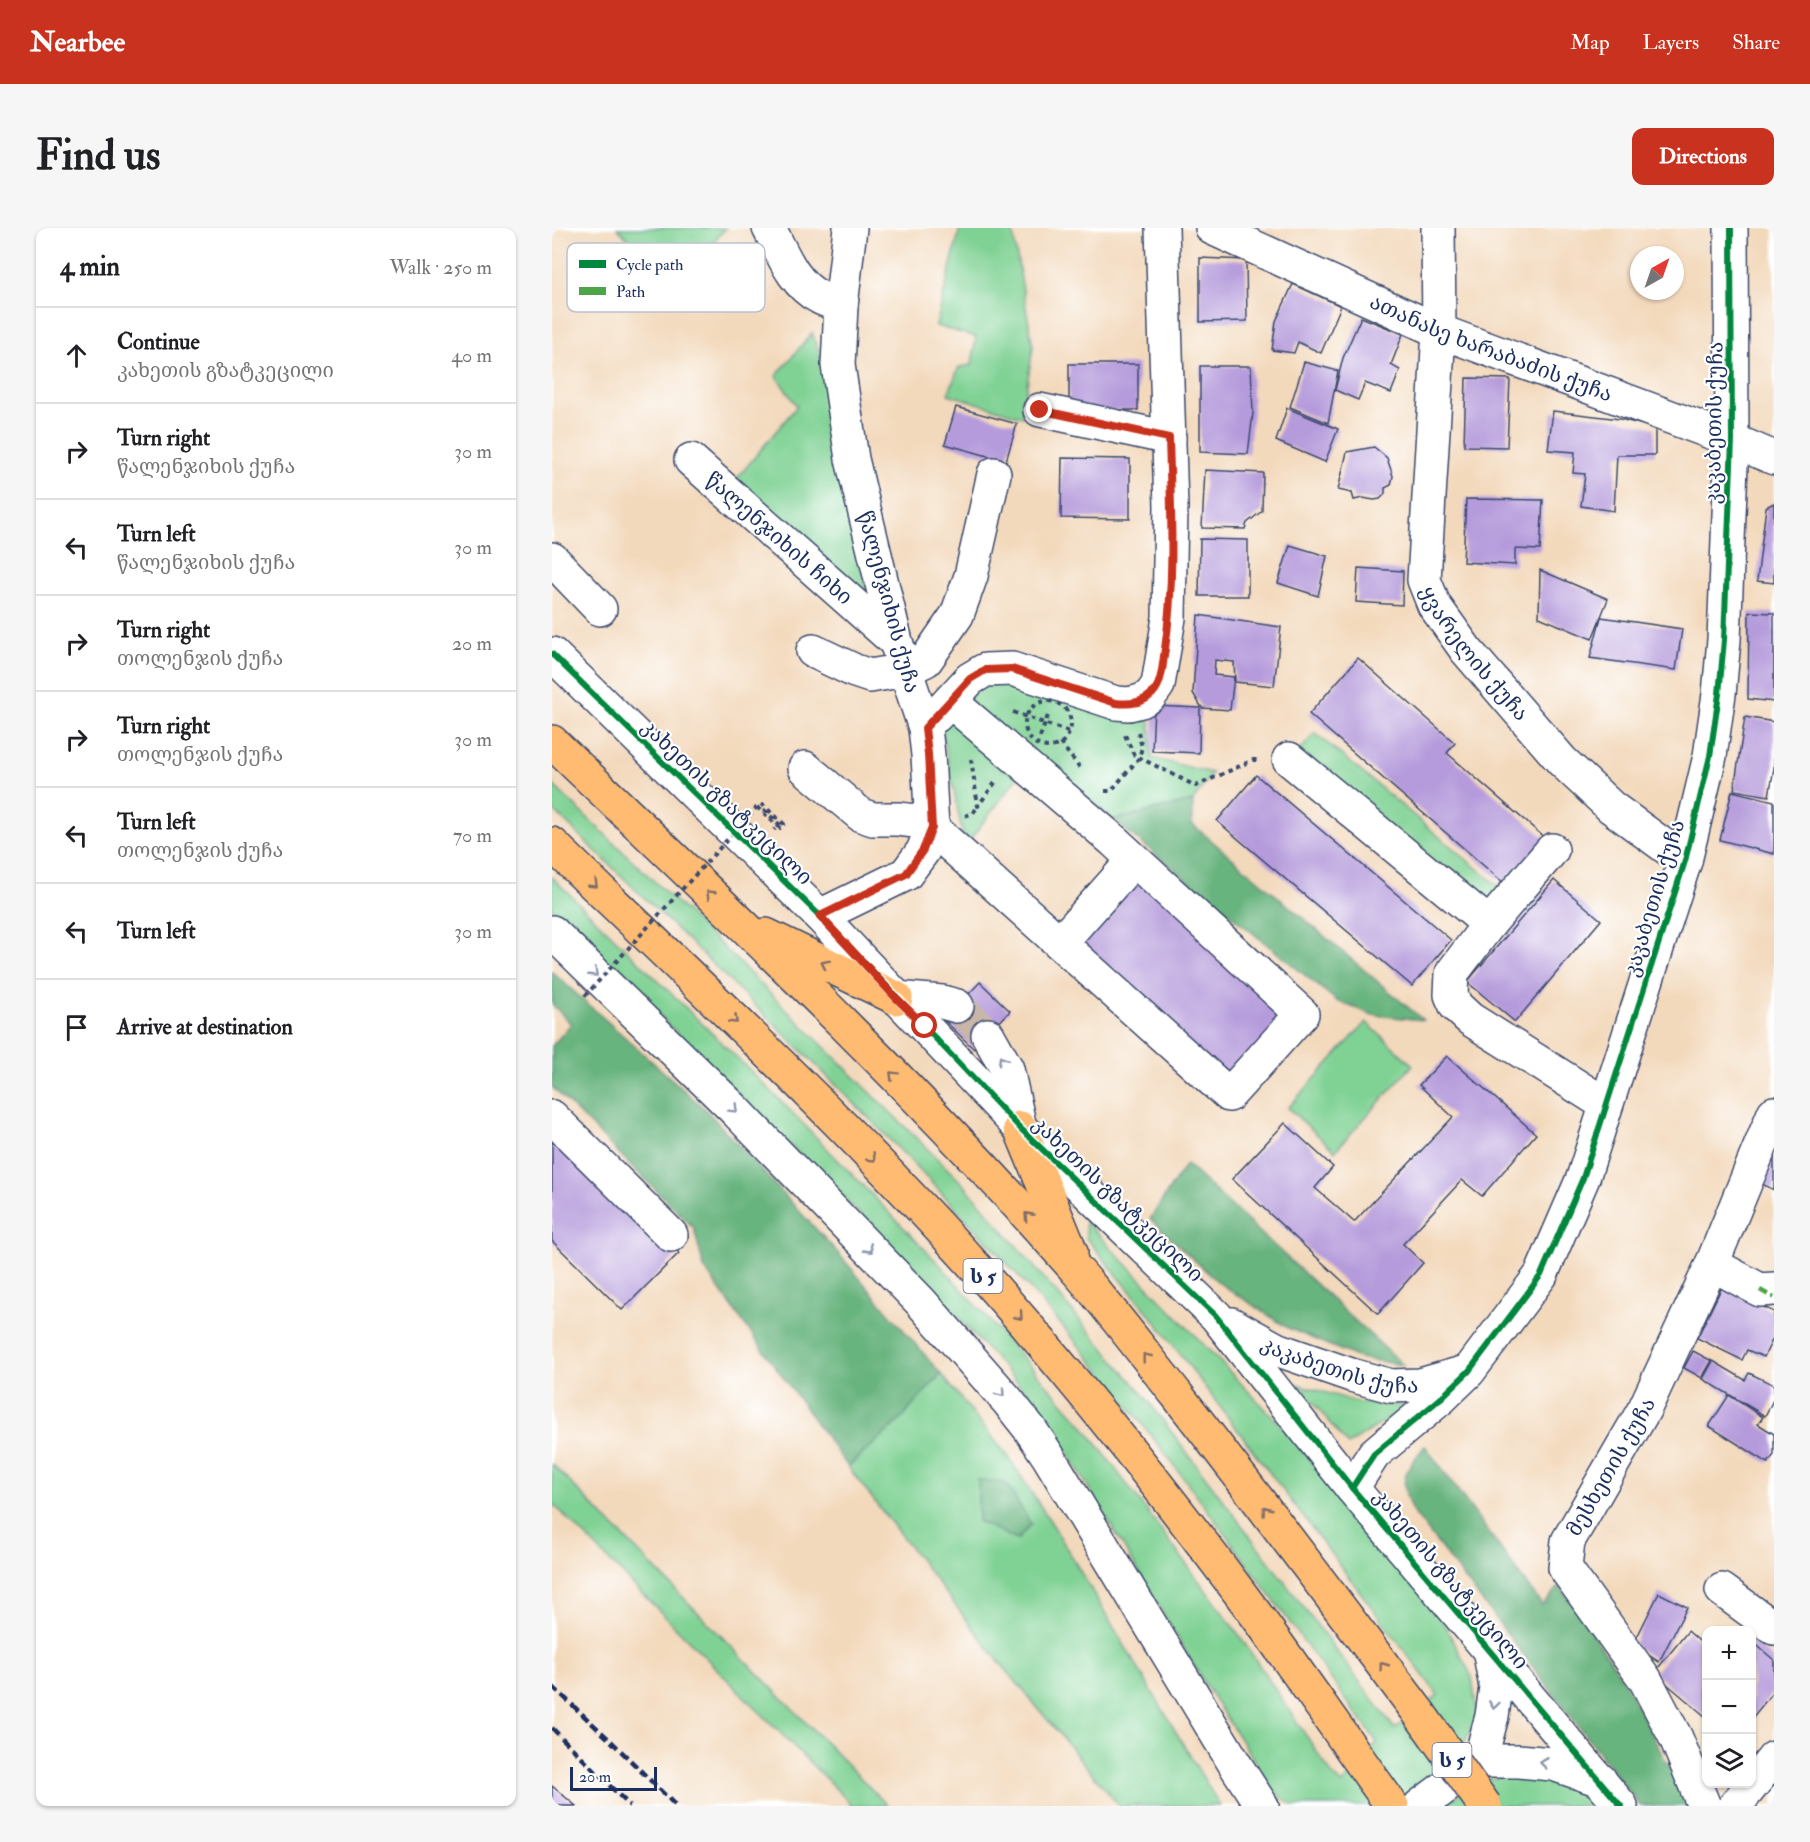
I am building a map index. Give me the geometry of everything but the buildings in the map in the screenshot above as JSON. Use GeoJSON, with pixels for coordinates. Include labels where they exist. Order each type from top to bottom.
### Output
{"type":"FeatureCollection","features":[{"type":"Feature","properties":{"kind":"highway","name":"ს 5"},"geometry":{"type":"LineString","coordinates":[[552,742],[741,923],[924,1106],[1000,1185],[1081,1275],[1239,1474],[1419,1713],[1485,1806]]}},
{"type":"Feature","properties":{"kind":"highway","name":"ს 5"},"geometry":{"type":"LineString","coordinates":[[552,844],[771,1056],[897,1183],[1008,1303],[1162,1491],[1254,1612],[1392,1806]]}},
{"type":"Feature","properties":{"kind":"highway"},"geometry":{"type":"LineString","coordinates":[[741,923],[896,998]]}},
{"type":"Feature","properties":{"kind":"highway"},"geometry":{"type":"LineString","coordinates":[[1020,1128],[1081,1275]]}},
{"type":"Feature","properties":{"kind":"street"},"geometry":{"type":"LineString","coordinates":[[769,228],[802,285],[817,297],[841,306]]}},
{"type":"Feature","properties":{"kind":"street","name":"წალენჯიხის ქუჩა"},"geometry":{"type":"LineString","coordinates":[[820,916],[906,874],[923,850],[932,825],[925,728],[900,656],[852,459],[838,365],[841,306],[850,228]]}},
{"type":"Feature","properties":{"kind":"street"},"geometry":{"type":"LineString","coordinates":[[925,728],[970,679],[985,670],[1012,669],[1116,703],[1129,704],[1150,696],[1158,685],[1169,618],[1171,506],[1162,228]]}},
{"type":"Feature","properties":{"kind":"street","name":"ათანასე ხარაბაძის ქუჩა"},"geometry":{"type":"LineString","coordinates":[[1212,228],[1439,331],[1732,440],[1774,458]]}},
{"type":"Feature","properties":{"kind":"street","name":"ყვარელის ქუჩა"},"geometry":{"type":"LineString","coordinates":[[1438,228],[1439,331],[1424,580],[1434,605],[1466,650],[1562,761],[1611,807],[1685,861]]}},
{"type":"Feature","properties":{"kind":"street","name":"კაკაბეთის ქუჩა"},"geometry":{"type":"LineString","coordinates":[[1352,1488],[1374,1454],[1441,1398],[1469,1371],[1541,1275],[1583,1178],[1685,861],[1710,756],[1724,640],[1732,440],[1731,228]]}},
{"type":"Feature","properties":{"kind":"street"},"geometry":{"type":"LineString","coordinates":[[1040,410],[1169,438]]}},
{"type":"Feature","properties":{"kind":"street","name":"წალენჯიხის ჩიხი"},"geometry":{"type":"LineString","coordinates":[[691,459],[900,656]]}},
{"type":"Feature","properties":{"kind":"street"},"geometry":{"type":"LineString","coordinates":[[813,651],[870,676],[900,656],[926,660],[957,615],[971,576],[994,474]]}},
{"type":"Feature","properties":{"kind":"street"},"geometry":{"type":"LineString","coordinates":[[552,559],[600,609]]}},
{"type":"Feature","properties":{"kind":"street","name":"კახეთის გზატკეცილი"},"geometry":{"type":"LineString","coordinates":[[552,654],[820,916],[1020,1128],[1216,1316],[1352,1488],[1621,1806]]}},
{"type":"Feature","properties":{"kind":"street"},"geometry":{"type":"LineString","coordinates":[[805,768],[861,815],[873,819],[898,819],[932,825],[1229,1095],[1302,1014],[1134,860],[950,701]]}},
{"type":"Feature","properties":{"kind":"street"},"geometry":{"type":"LineString","coordinates":[[1289,759],[1489,924]]}},
{"type":"Feature","properties":{"kind":"street"},"geometry":{"type":"LineString","coordinates":[[1552,850],[1489,924],[1452,974],[1451,995],[1456,1006],[1470,1019],[1605,1104]]}},
{"type":"Feature","properties":{"kind":"street"},"geometry":{"type":"LineString","coordinates":[[1060,943],[1134,860]]}},
{"type":"Feature","properties":{"kind":"street"},"geometry":{"type":"LineString","coordinates":[[552,932],[735,1110],[920,1302],[1007,1400],[1048,1456],[1262,1806]]}},
{"type":"Feature","properties":{"kind":"street"},"geometry":{"type":"LineString","coordinates":[[896,998],[942,1002],[957,1006]]}},
{"type":"Feature","properties":{"kind":"street"},"geometry":{"type":"LineString","coordinates":[[988,1035],[1007,1069],[1020,1128]]}},
{"type":"Feature","properties":{"kind":"street","name":"მესხეთის ქუჩა"},"geometry":{"type":"LineString","coordinates":[[1704,1806],[1676,1738],[1645,1679],[1565,1568],[1568,1541],[1645,1408],[1712,1264],[1774,1113]]}},
{"type":"Feature","properties":{"kind":"street"},"geometry":{"type":"LineString","coordinates":[[552,1117],[671,1235]]}},
{"type":"Feature","properties":{"kind":"street"},"geometry":{"type":"LineString","coordinates":[[1712,1264],[1760,1290],[1774,1289]]}},
{"type":"Feature","properties":{"kind":"street","name":"კაკაბეთის ქუჩა"},"geometry":{"type":"LineString","coordinates":[[1216,1316],[1276,1349],[1391,1386],[1420,1385],[1469,1371]]}},
{"type":"Feature","properties":{"kind":"street"},"geometry":{"type":"LineString","coordinates":[[1722,1590],[1774,1628]]}},
{"type":"Feature","properties":{"kind":"street","name":"კახეთის გზატკეცილი"},"geometry":{"type":"LineString","coordinates":[[1480,1761],[1492,1716],[1496,1687],[1489,1648]]}},
{"type":"Feature","properties":{"kind":"street"},"geometry":{"type":"LineString","coordinates":[[1751,1800],[1774,1758]]}},
{"type":"Feature","properties":{"kind":"street"},"geometry":{"type":"LineString","coordinates":[[1420,1806],[1480,1761],[1553,1764],[1600,1780]]}},
{"type":"Feature","properties":{"kind":"path"},"geometry":{"type":"LineString","coordinates":[[1053,701],[1066,709],[1070,716],[1070,732],[1060,743],[1053,746],[1037,744],[1027,734],[1025,726],[1028,712],[1039,702],[1053,701]]}},
{"type":"Feature","properties":{"kind":"path"},"geometry":{"type":"LineString","coordinates":[[1102,790],[1111,791],[1139,758],[1142,747],[1129,704]]}},
{"type":"Feature","properties":{"kind":"path"},"geometry":{"type":"LineString","coordinates":[[1060,743],[1088,776]]}},
{"type":"Feature","properties":{"kind":"path"},"geometry":{"type":"LineString","coordinates":[[1139,758],[1196,786],[1254,760],[1275,765],[1289,759]]}},
{"type":"Feature","properties":{"kind":"path"},"geometry":{"type":"LineString","coordinates":[[585,996],[757,807],[780,828],[783,824],[763,805],[760,807],[779,824]]}},
{"type":"Feature","properties":{"kind":"green space"},"geometry":{"type":"Polygon","coordinates":[[[617,228],[726,228],[712,243],[632,243],[617,228]]]}},
{"type":"Feature","properties":{"kind":"green space"},"geometry":{"type":"Polygon","coordinates":[[[960,228],[1012,228],[1033,347],[1022,417],[948,394],[959,367],[972,365],[976,337],[936,326],[960,228]]]}},
{"type":"Feature","properties":{"kind":"green space"},"geometry":{"type":"Polygon","coordinates":[[[812,333],[829,375],[868,599],[734,482],[797,406],[776,376],[812,333]]]}},
{"type":"Feature","properties":{"kind":"green space"},"geometry":{"type":"Polygon","coordinates":[[[993,682],[1016,682],[1150,721],[1152,758],[1212,773],[1193,801],[1113,820],[1036,754],[965,846],[941,727],[955,705],[993,682]]]}},
{"type":"Feature","properties":{"kind":"green space"},"geometry":{"type":"Polygon","coordinates":[[[1315,733],[1503,890],[1486,910],[1298,753],[1315,733]]]}},
{"type":"Feature","properties":{"kind":"green space"},"geometry":{"type":"Polygon","coordinates":[[[552,784],[718,942],[966,1187],[1143,1394],[1395,1729],[1438,1695],[1152,1317],[1086,1238],[1085,1221],[1278,1422],[1406,1568],[1446,1627],[1472,1677],[1477,1716],[1462,1749],[1429,1779],[1391,1806],[1293,1806],[1274,1791],[1214,1699],[1059,1438],[1028,1394],[890,1244],[552,909],[552,877],[776,1096],[942,1267],[1082,1424],[1237,1632],[1333,1776],[1343,1784],[1377,1742],[1201,1501],[1110,1383],[1062,1326],[958,1210],[844,1093],[552,809],[552,784]]]}},
{"type":"Feature","properties":{"kind":"green space"},"geometry":{"type":"Polygon","coordinates":[[[1193,801],[1192,824],[1423,1020],[1373,1015],[1337,1001],[1113,820],[1193,801]]]}},
{"type":"Feature","properties":{"kind":"green space"},"geometry":{"type":"Polygon","coordinates":[[[552,972],[705,1109],[838,1253],[941,1374],[899,1421],[848,1467],[704,1268],[694,1228],[552,1087],[552,1046],[571,1024],[552,1004],[552,972]]]}},
{"type":"Feature","properties":{"kind":"green space"},"geometry":{"type":"Polygon","coordinates":[[[1366,1022],[1413,1065],[1335,1151],[1288,1108],[1366,1022]]]}},
{"type":"Feature","properties":{"kind":"green space"},"geometry":{"type":"Polygon","coordinates":[[[1186,1164],[1403,1365],[1359,1358],[1288,1328],[1219,1283],[1150,1219],[1186,1164]]]}},
{"type":"Feature","properties":{"kind":"green space"},"geometry":{"type":"Polygon","coordinates":[[[941,1374],[1007,1455],[1054,1527],[1220,1806],[1119,1806],[993,1654],[848,1467],[899,1421],[941,1374]]]}},
{"type":"Feature","properties":{"kind":"green space"},"geometry":{"type":"Polygon","coordinates":[[[1297,1384],[1360,1403],[1408,1406],[1348,1445],[1297,1384]]]}},
{"type":"Feature","properties":{"kind":"green space"},"geometry":{"type":"Polygon","coordinates":[[[1425,1446],[1542,1605],[1560,1586],[1623,1679],[1689,1806],[1640,1806],[1411,1509],[1404,1482],[1408,1469],[1425,1446]]]}},
{"type":"Feature","properties":{"kind":"green space"},"geometry":{"type":"Polygon","coordinates":[[[552,1464],[888,1806],[853,1806],[552,1503],[552,1464]]]}},
{"type":"Feature","properties":{"kind":"green space"},"geometry":{"type":"Polygon","coordinates":[[[978,1480],[1006,1483],[1031,1524],[1017,1540],[978,1521],[978,1480]]]}},
{"type":"Feature","properties":{"kind":"green space"},"geometry":{"type":"Polygon","coordinates":[[[1509,1775],[1555,1778],[1587,1798],[1591,1806],[1442,1806],[1479,1781],[1509,1775]]]}},
{"type":"Feature","properties":{"kind":"tunnel"},"geometry":{"type":"LineString","coordinates":[[957,1006],[988,1035]]}},
{"type":"Feature","properties":{"kind":"railway"},"geometry":{"type":"LineString","coordinates":[[552,1686],[676,1806]]}},
{"type":"Feature","properties":{"kind":"railway"},"geometry":{"type":"LineString","coordinates":[[552,1728],[630,1806]]}},
{"type":"Feature","properties":{"kind":"marked path"},"geometry":{"type":"LineString","coordinates":[[1760,1290],[1774,1298]]}},
{"type":"Feature","properties":{"kind":"cycle path"},"geometry":{"type":"LineString","coordinates":[[1352,1488],[1374,1454],[1441,1398],[1469,1371],[1541,1275],[1583,1178],[1685,861],[1710,756],[1724,640],[1732,440],[1731,228]]}},
{"type":"Feature","properties":{"kind":"cycle path"},"geometry":{"type":"LineString","coordinates":[[552,654],[820,916],[1020,1128],[1216,1316],[1352,1488],[1621,1806]]}},
{"type":"Feature","properties":{"kind":"route"},"geometry":{"type":"LineString","coordinates":[[925,1026],[820,916],[906,874],[923,850],[932,828],[925,728],[970,679],[985,670],[1012,669],[1116,703],[1129,704],[1150,696],[1158,685],[1161,674],[1169,618],[1171,506],[1169,438],[1040,410]]}}]}
